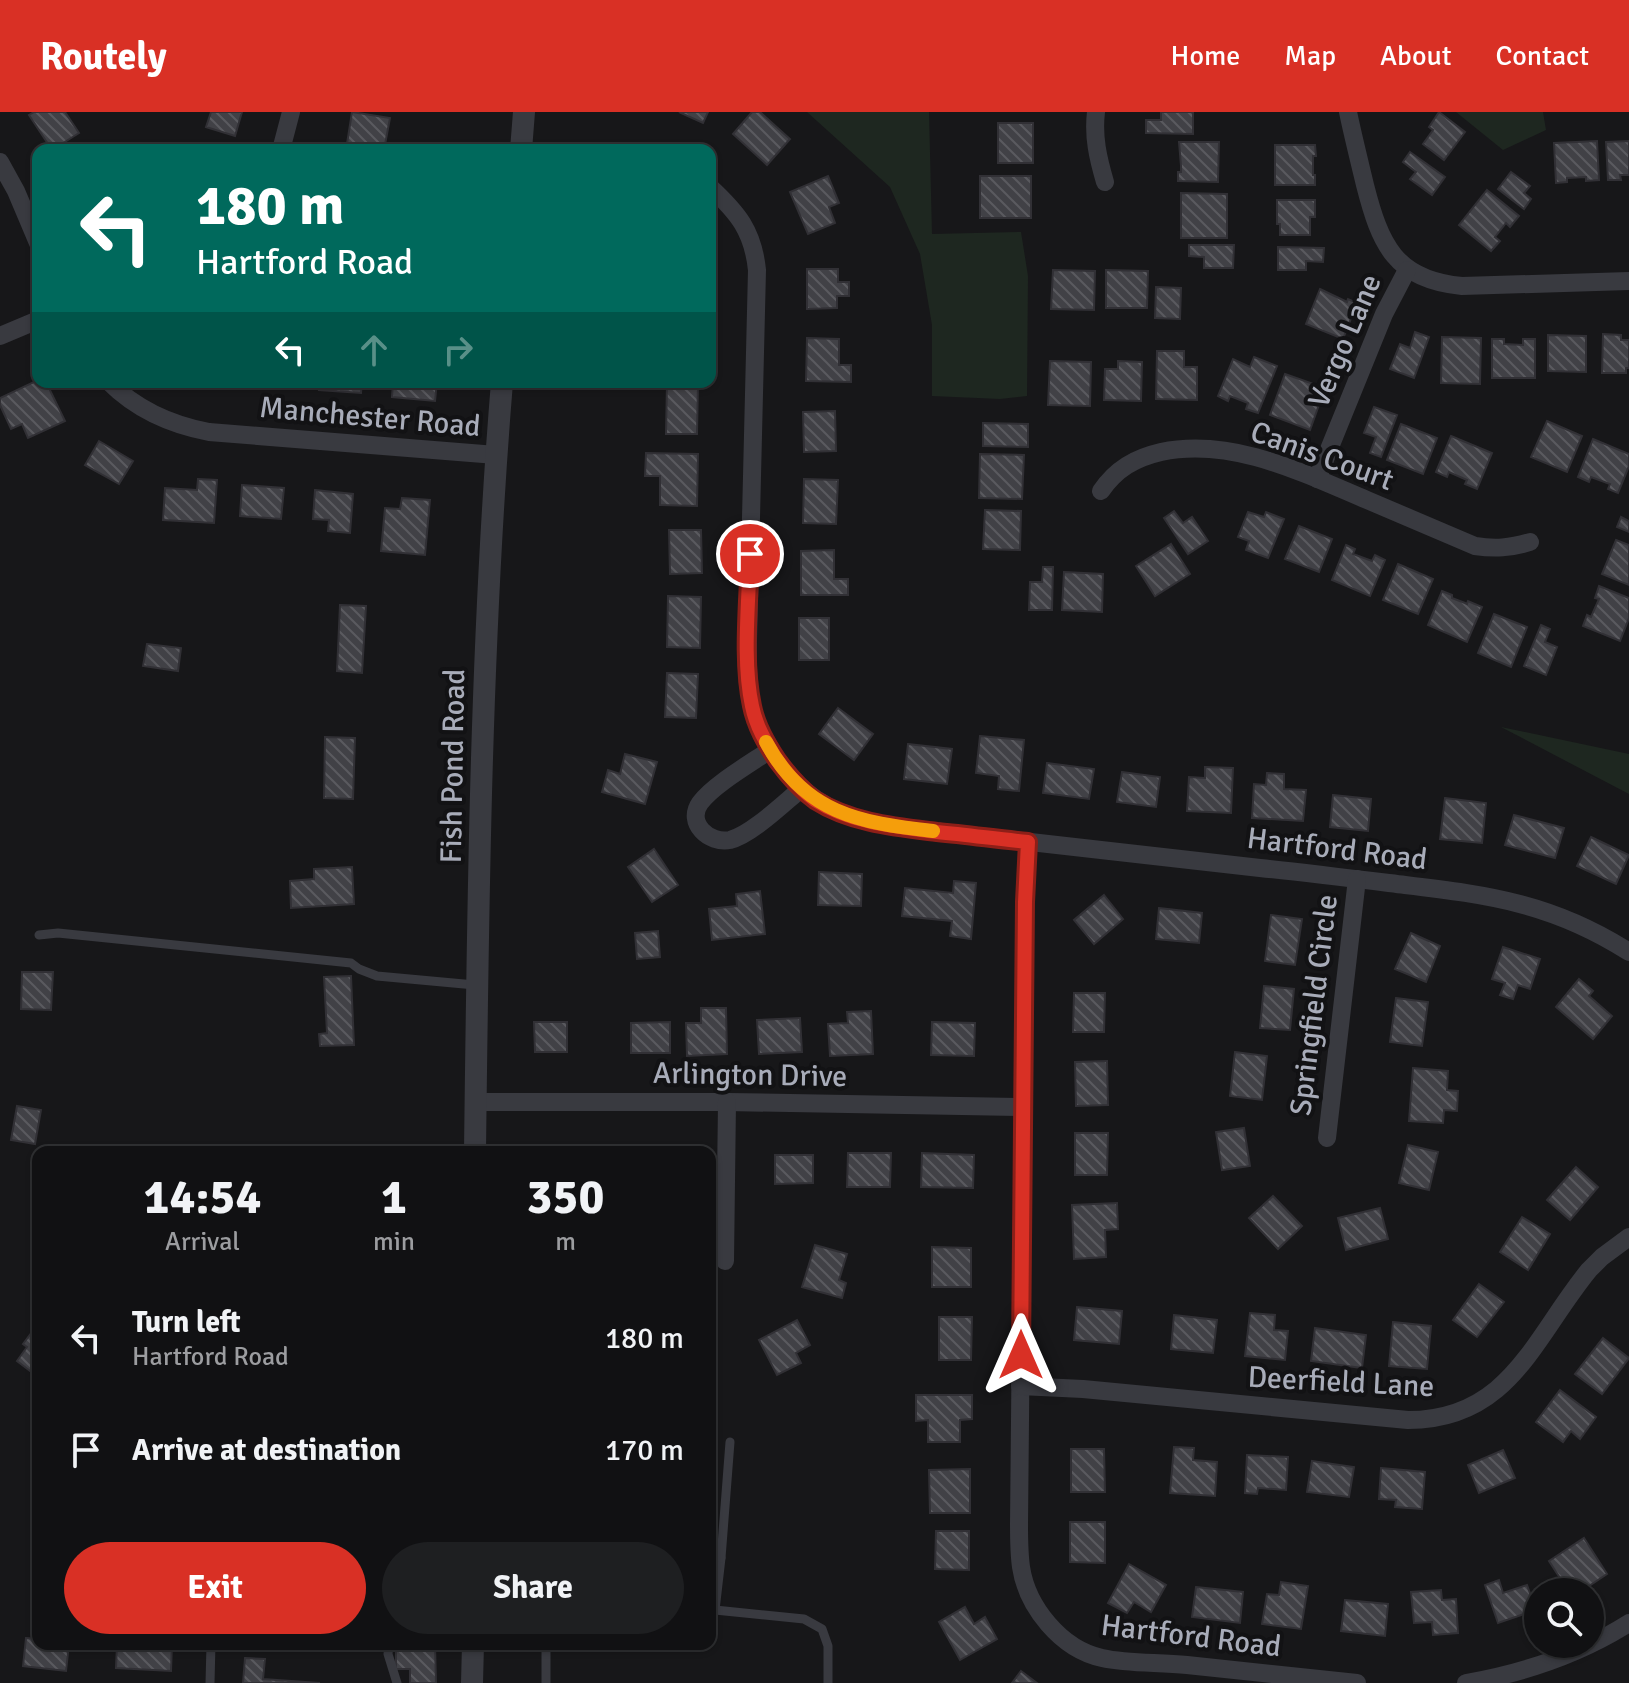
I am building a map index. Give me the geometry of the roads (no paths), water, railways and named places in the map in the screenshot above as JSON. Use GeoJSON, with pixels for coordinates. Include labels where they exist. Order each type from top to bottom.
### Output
{"type":"FeatureCollection","features":[{"type":"Feature","properties":{"kind":"street"},"geometry":{"type":"LineString","coordinates":[[283,144],[291,112]]}},
{"type":"Feature","properties":{"kind":"street"},"geometry":{"type":"LineString","coordinates":[[521,144],[524,112]]}},
{"type":"Feature","properties":{"kind":"street"},"geometry":{"type":"LineString","coordinates":[[1096,112],[1096,153],[1105,182]]}},
{"type":"Feature","properties":{"kind":"street"},"geometry":{"type":"LineString","coordinates":[[1348,112],[1374,220],[1386,245],[1407,270],[1442,284],[1462,286],[1629,281]]}},
{"type":"Feature","properties":{"kind":"street"},"geometry":{"type":"LineString","coordinates":[[0,162],[32,229]]}},
{"type":"Feature","properties":{"kind":"street","name":"Hartford Road"},"geometry":{"type":"LineString","coordinates":[[716,193],[749,233],[757,270],[748,662],[751,704],[770,750],[801,789],[834,809],[875,823],[1357,879],[1509,900],[1564,917],[1629,952]]}},
{"type":"Feature","properties":{"kind":"street","name":"Vergo Lane"},"geometry":{"type":"LineString","coordinates":[[1317,479],[1384,314],[1407,270]]}},
{"type":"Feature","properties":{"kind":"street"},"geometry":{"type":"LineString","coordinates":[[0,336],[32,323]]}},
{"type":"Feature","properties":{"kind":"street","name":"Manchester Road"},"geometry":{"type":"LineString","coordinates":[[117,388],[141,406],[185,427],[224,433],[496,455]]}},
{"type":"Feature","properties":{"kind":"street","name":"Fish Pond Road"},"geometry":{"type":"LineString","coordinates":[[475,1146],[483,702],[502,388]]}},
{"type":"Feature","properties":{"kind":"street","name":"Canis Court"},"geometry":{"type":"LineString","coordinates":[[1101,491],[1111,477],[1149,455],[1177,449],[1205,448],[1256,458],[1317,479],[1475,546],[1494,549],[1530,542]]}},
{"type":"Feature","properties":{"kind":"street"},"geometry":{"type":"LineString","coordinates":[[770,750],[703,799],[695,817],[701,831],[720,841],[735,839],[801,789]]}},
{"type":"Feature","properties":{"kind":"street","name":"Hartford Road"},"geometry":{"type":"LineString","coordinates":[[1028,842],[1019,1524],[1021,1568],[1033,1603],[1060,1635],[1081,1650],[1098,1657],[1357,1683]]}},
{"type":"Feature","properties":{"kind":"street","name":"Springfield Circle"},"geometry":{"type":"LineString","coordinates":[[1327,1138],[1357,879]]}},
{"type":"Feature","properties":{"kind":"street","name":"Arlington Drive"},"geometry":{"type":"LineString","coordinates":[[476,1102],[1023,1107]]}},
{"type":"Feature","properties":{"kind":"street"},"geometry":{"type":"LineString","coordinates":[[725,1261],[727,1102]]}},
{"type":"Feature","properties":{"kind":"street","name":"Deerfield Lane"},"geometry":{"type":"LineString","coordinates":[[1020,1386],[1083,1389],[1408,1420],[1448,1416],[1480,1402],[1502,1386],[1519,1368],[1589,1270],[1629,1237]]}},
{"type":"Feature","properties":{"kind":"street"},"geometry":{"type":"LineString","coordinates":[[1466,1683],[1497,1678],[1566,1656],[1629,1623]]}},
{"type":"Feature","properties":{"kind":"street"},"geometry":{"type":"LineString","coordinates":[[472,1683],[473,1650]]}},
{"type":"Feature","properties":{"kind":"lane"},"geometry":{"type":"LineString","coordinates":[[39,935],[58,933],[351,963],[377,976],[478,986]]}},
{"type":"Feature","properties":{"kind":"lane"},"geometry":{"type":"LineString","coordinates":[[716,1549],[730,1442]]}},
{"type":"Feature","properties":{"kind":"lane"},"geometry":{"type":"LineString","coordinates":[[716,1610],[804,1619],[822,1629],[828,1646],[828,1683]]}},
{"type":"Feature","properties":{"kind":"lane"},"geometry":{"type":"LineString","coordinates":[[210,1683],[211,1650]]}},
{"type":"Feature","properties":{"kind":"lane"},"geometry":{"type":"LineString","coordinates":[[388,1650],[397,1683]]}},
{"type":"Feature","properties":{"kind":"lane"},"geometry":{"type":"LineString","coordinates":[[546,1650],[546,1683]]}}]}
